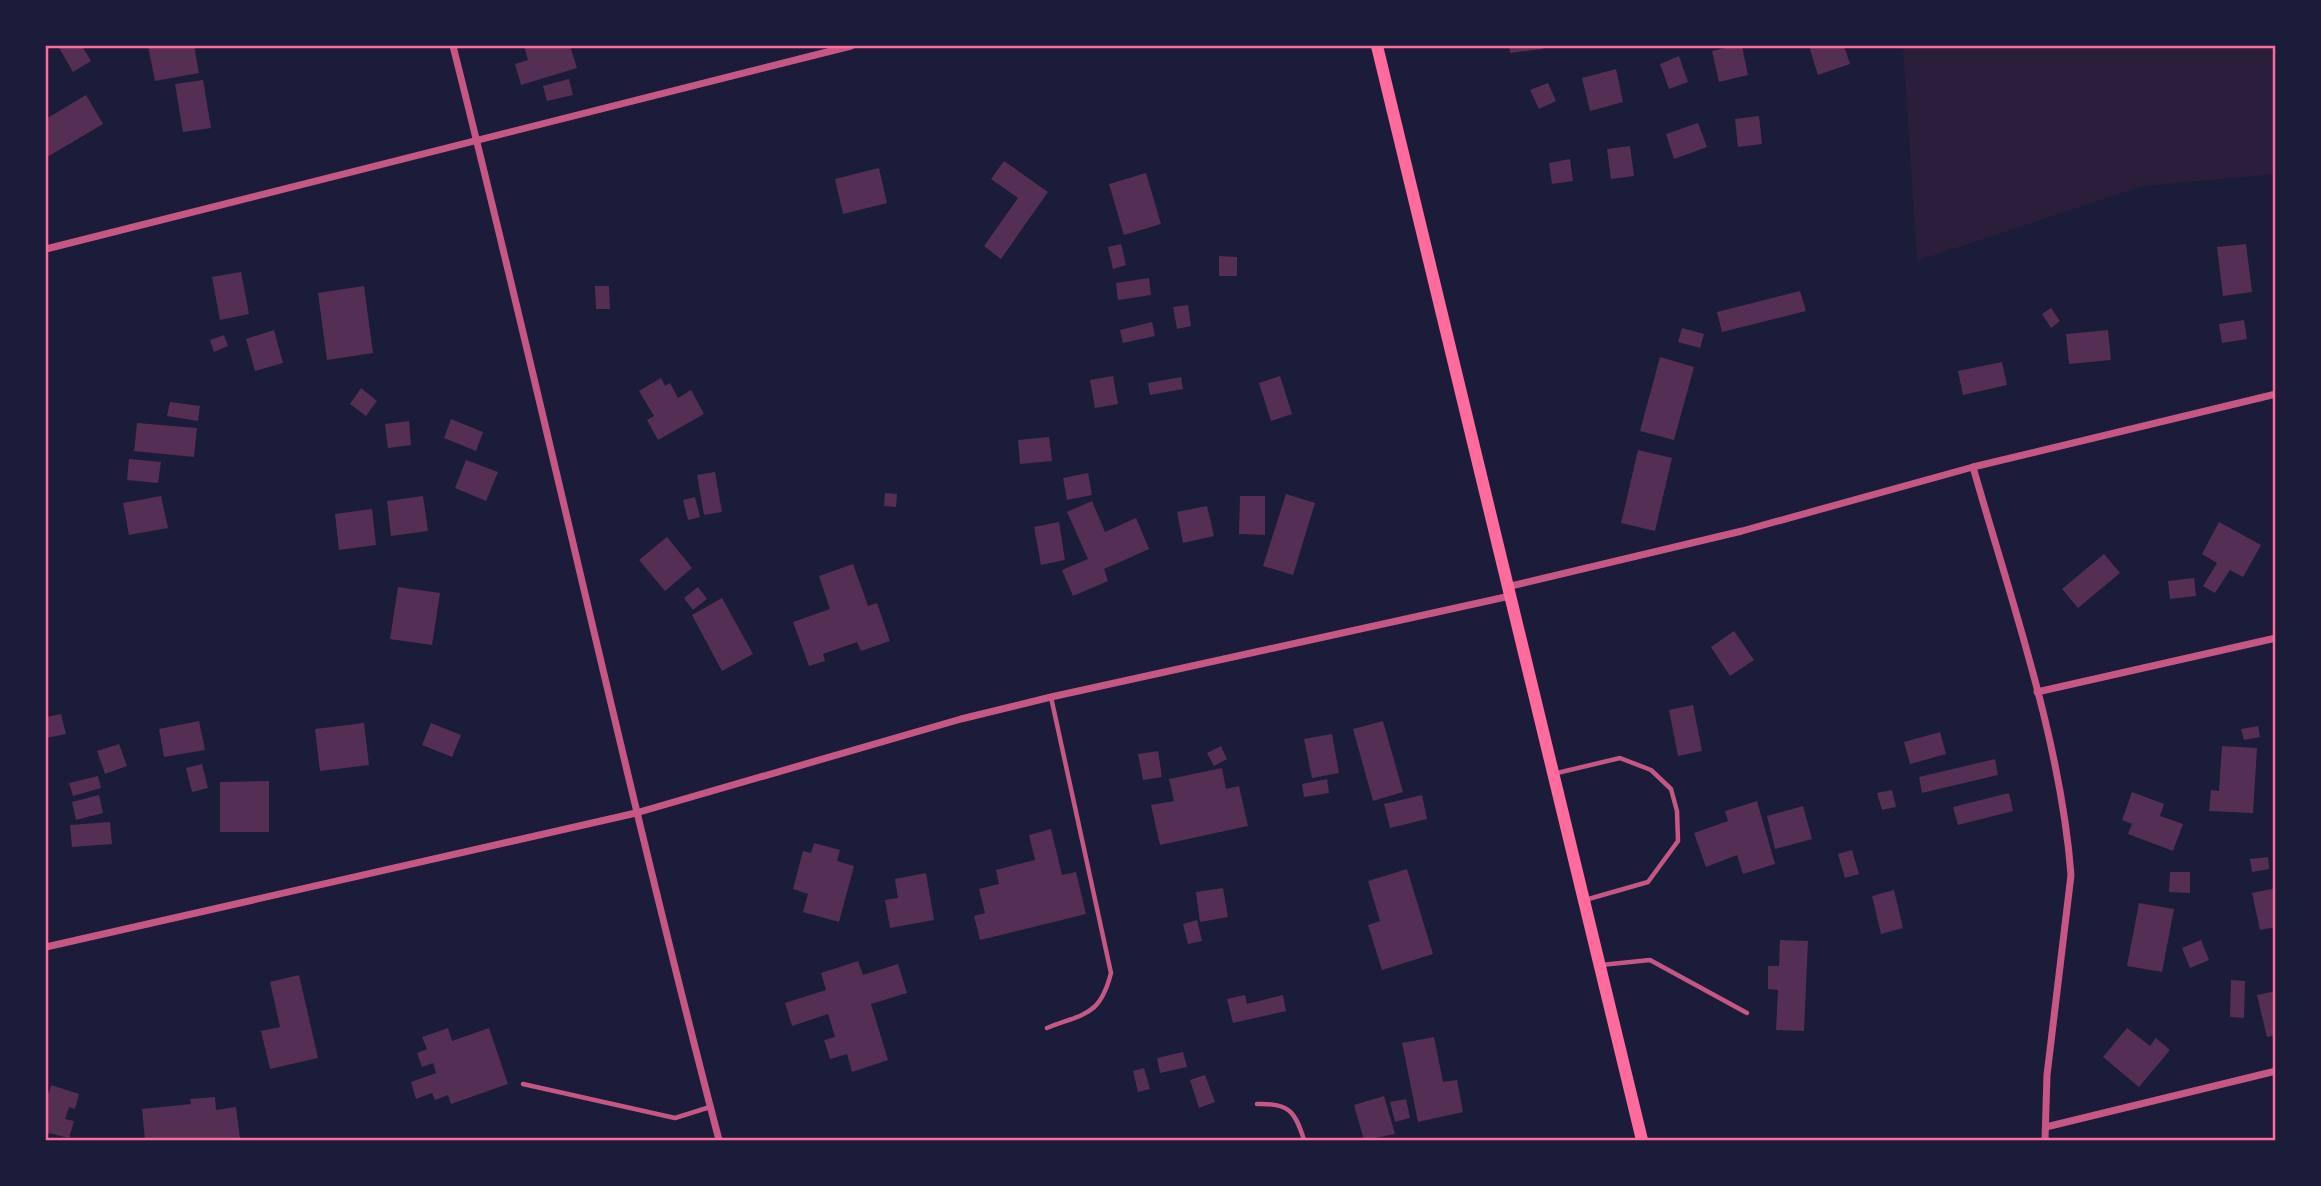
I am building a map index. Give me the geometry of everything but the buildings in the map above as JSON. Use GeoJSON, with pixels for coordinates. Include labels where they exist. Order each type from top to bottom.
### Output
{"type":"FeatureCollection","features":[{"type":"Feature","properties":{"kind":"main road"},"geometry":{"type":"LineString","coordinates":[[1377,46],[1642,1140]]}},
{"type":"Feature","properties":{"kind":"street"},"geometry":{"type":"LineString","coordinates":[[453,46],[636,813],[719,1140]]}},
{"type":"Feature","properties":{"kind":"street"},"geometry":{"type":"LineString","coordinates":[[46,249],[851,46]]}},
{"type":"Feature","properties":{"kind":"street"},"geometry":{"type":"LineString","coordinates":[[46,947],[636,813],[961,719],[1508,592],[1973,467],[2276,394]]}},
{"type":"Feature","properties":{"kind":"street"},"geometry":{"type":"LineString","coordinates":[[1973,467],[2037,692],[2069,843],[2071,875],[2047,1075],[2045,1140]]}},
{"type":"Feature","properties":{"kind":"street"},"geometry":{"type":"LineString","coordinates":[[2037,692],[2276,638]]}},
{"type":"Feature","properties":{"kind":"street"},"geometry":{"type":"LineString","coordinates":[[2046,1127],[2276,1071]]}},
{"type":"Feature","properties":{"kind":"lane"},"geometry":{"type":"LineString","coordinates":[[1047,1028],[1096,1008],[1106,992],[1111,973],[1051,697]]}},
{"type":"Feature","properties":{"kind":"lane"},"geometry":{"type":"LineString","coordinates":[[1553,774],[1620,758],[1651,770],[1671,789],[1677,811],[1678,841],[1648,882],[1584,900]]}},
{"type":"Feature","properties":{"kind":"lane"},"geometry":{"type":"LineString","coordinates":[[1600,965],[1650,960],[1747,1013]]}},
{"type":"Feature","properties":{"kind":"lane"},"geometry":{"type":"LineString","coordinates":[[523,1084],[675,1118],[710,1107]]}},
{"type":"Feature","properties":{"kind":"lane"},"geometry":{"type":"LineString","coordinates":[[1257,1104],[1276,1104],[1288,1109],[1298,1121],[1304,1140]]}},
{"type":"Feature","properties":{"kind":"shaded area"},"geometry":{"type":"Polygon","coordinates":[[[1903,46],[2275,46],[2275,174],[2143,186],[1917,261],[1903,46]]]}}]}
